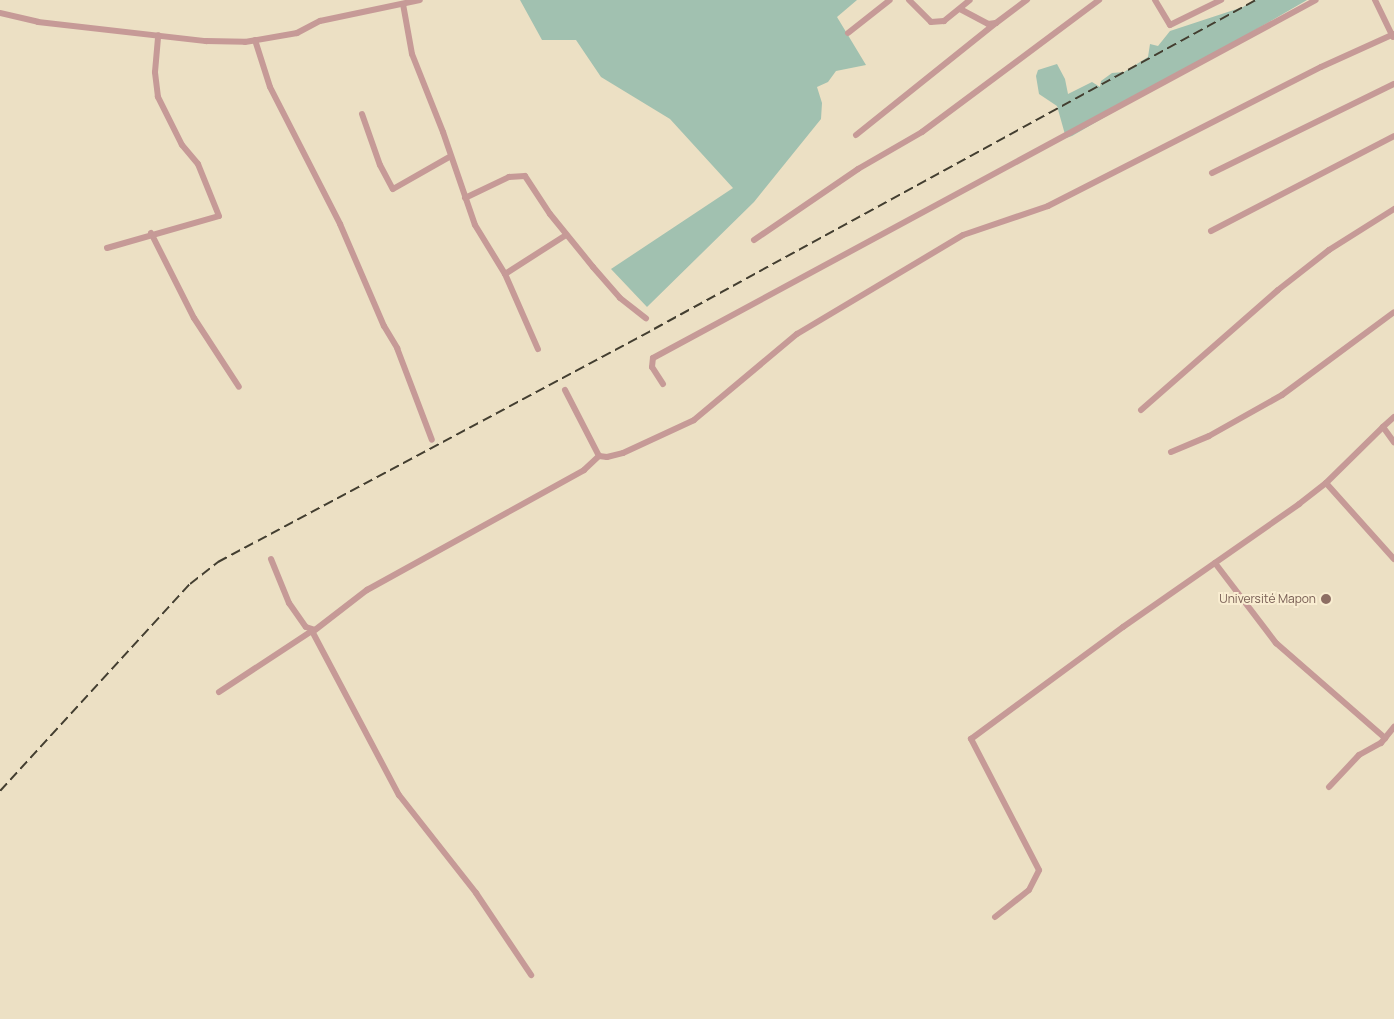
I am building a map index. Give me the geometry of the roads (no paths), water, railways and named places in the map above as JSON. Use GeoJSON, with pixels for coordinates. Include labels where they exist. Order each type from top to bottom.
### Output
{"type":"FeatureCollection","features":[{"type":"Feature","properties":{"kind":"street"},"geometry":{"type":"LineString","coordinates":[[0,13],[38,22],[158,34],[206,41],[255,40],[297,34],[320,21],[420,0]]}},
{"type":"Feature","properties":{"kind":"street"},"geometry":{"type":"LineString","coordinates":[[848,33],[890,0]]}},
{"type":"Feature","properties":{"kind":"street"},"geometry":{"type":"LineString","coordinates":[[909,0],[931,22],[944,21],[970,0]]}},
{"type":"Feature","properties":{"kind":"street"},"geometry":{"type":"LineString","coordinates":[[856,135],[1027,0]]}},
{"type":"Feature","properties":{"kind":"street"},"geometry":{"type":"LineString","coordinates":[[754,240],[858,169],[925,130],[1100,0]]}},
{"type":"Feature","properties":{"kind":"street"},"geometry":{"type":"LineString","coordinates":[[1155,0],[1170,25],[1221,0]]}},
{"type":"Feature","properties":{"kind":"street"},"geometry":{"type":"LineString","coordinates":[[663,384],[652,367],[653,358],[1316,0]]}},
{"type":"Feature","properties":{"kind":"street"},"geometry":{"type":"LineString","coordinates":[[599,456],[607,457],[623,453],[685,425],[797,334],[963,235],[1048,206],[1321,67],[1393,36],[1376,0]]}},
{"type":"Feature","properties":{"kind":"street"},"geometry":{"type":"LineString","coordinates":[[403,4],[412,54],[443,132],[449,157],[475,225],[505,274],[538,349]]}},
{"type":"Feature","properties":{"kind":"street"},"geometry":{"type":"LineString","coordinates":[[960,9],[982,23],[996,23]]}},
{"type":"Feature","properties":{"kind":"street"},"geometry":{"type":"LineString","coordinates":[[107,248],[151,233],[219,216],[198,164],[182,145],[158,97],[155,72],[158,34]]}},
{"type":"Feature","properties":{"kind":"street"},"geometry":{"type":"LineString","coordinates":[[255,40],[270,87],[340,224],[384,326],[397,348],[432,440]]}},
{"type":"Feature","properties":{"kind":"street"},"geometry":{"type":"LineString","coordinates":[[1212,173],[1394,84]]}},
{"type":"Feature","properties":{"kind":"street"},"geometry":{"type":"LineString","coordinates":[[362,114],[377,158],[393,189],[449,157]]}},
{"type":"Feature","properties":{"kind":"street"},"geometry":{"type":"LineString","coordinates":[[1211,231],[1394,136]]}},
{"type":"Feature","properties":{"kind":"street"},"geometry":{"type":"LineString","coordinates":[[465,198],[509,178],[523,175],[566,235],[620,298],[646,318]]}},
{"type":"Feature","properties":{"kind":"street"},"geometry":{"type":"LineString","coordinates":[[1141,410],[1278,290],[1329,250],[1394,209]]}},
{"type":"Feature","properties":{"kind":"street"},"geometry":{"type":"LineString","coordinates":[[151,233],[194,318],[239,387]]}},
{"type":"Feature","properties":{"kind":"street"},"geometry":{"type":"LineString","coordinates":[[505,274],[566,235]]}},
{"type":"Feature","properties":{"kind":"street"},"geometry":{"type":"LineString","coordinates":[[1171,452],[1209,436],[1282,395],[1394,312]]}},
{"type":"Feature","properties":{"kind":"street"},"geometry":{"type":"LineString","coordinates":[[565,390],[599,456]]}},
{"type":"Feature","properties":{"kind":"street"},"geometry":{"type":"LineString","coordinates":[[995,917],[1029,890],[1039,870],[971,739],[1326,482],[1394,417]]}},
{"type":"Feature","properties":{"kind":"street"},"geometry":{"type":"LineString","coordinates":[[1383,427],[1394,442]]}},
{"type":"Feature","properties":{"kind":"street"},"geometry":{"type":"LineString","coordinates":[[219,692],[312,631],[367,590],[584,470],[599,456]]}},
{"type":"Feature","properties":{"kind":"street"},"geometry":{"type":"LineString","coordinates":[[1326,482],[1394,559]]}},
{"type":"Feature","properties":{"kind":"street"},"geometry":{"type":"LineString","coordinates":[[271,560],[289,602],[312,631],[399,795],[476,893],[531,975]]}},
{"type":"Feature","properties":{"kind":"street"},"geometry":{"type":"LineString","coordinates":[[1215,563],[1276,643],[1385,738]]}},
{"type":"Feature","properties":{"kind":"street"},"geometry":{"type":"LineString","coordinates":[[1329,787],[1360,755],[1385,738],[1394,727]]}},
{"type":"Feature","properties":{"kind":"railway"},"geometry":{"type":"LineString","coordinates":[[0,791],[190,584],[218,562],[654,329],[1256,0]]}},
{"type":"Feature","properties":{"kind":"place","name":"Université Mapon"},"geometry":{"type":"Point","coordinates":[1326,599]}}]}
